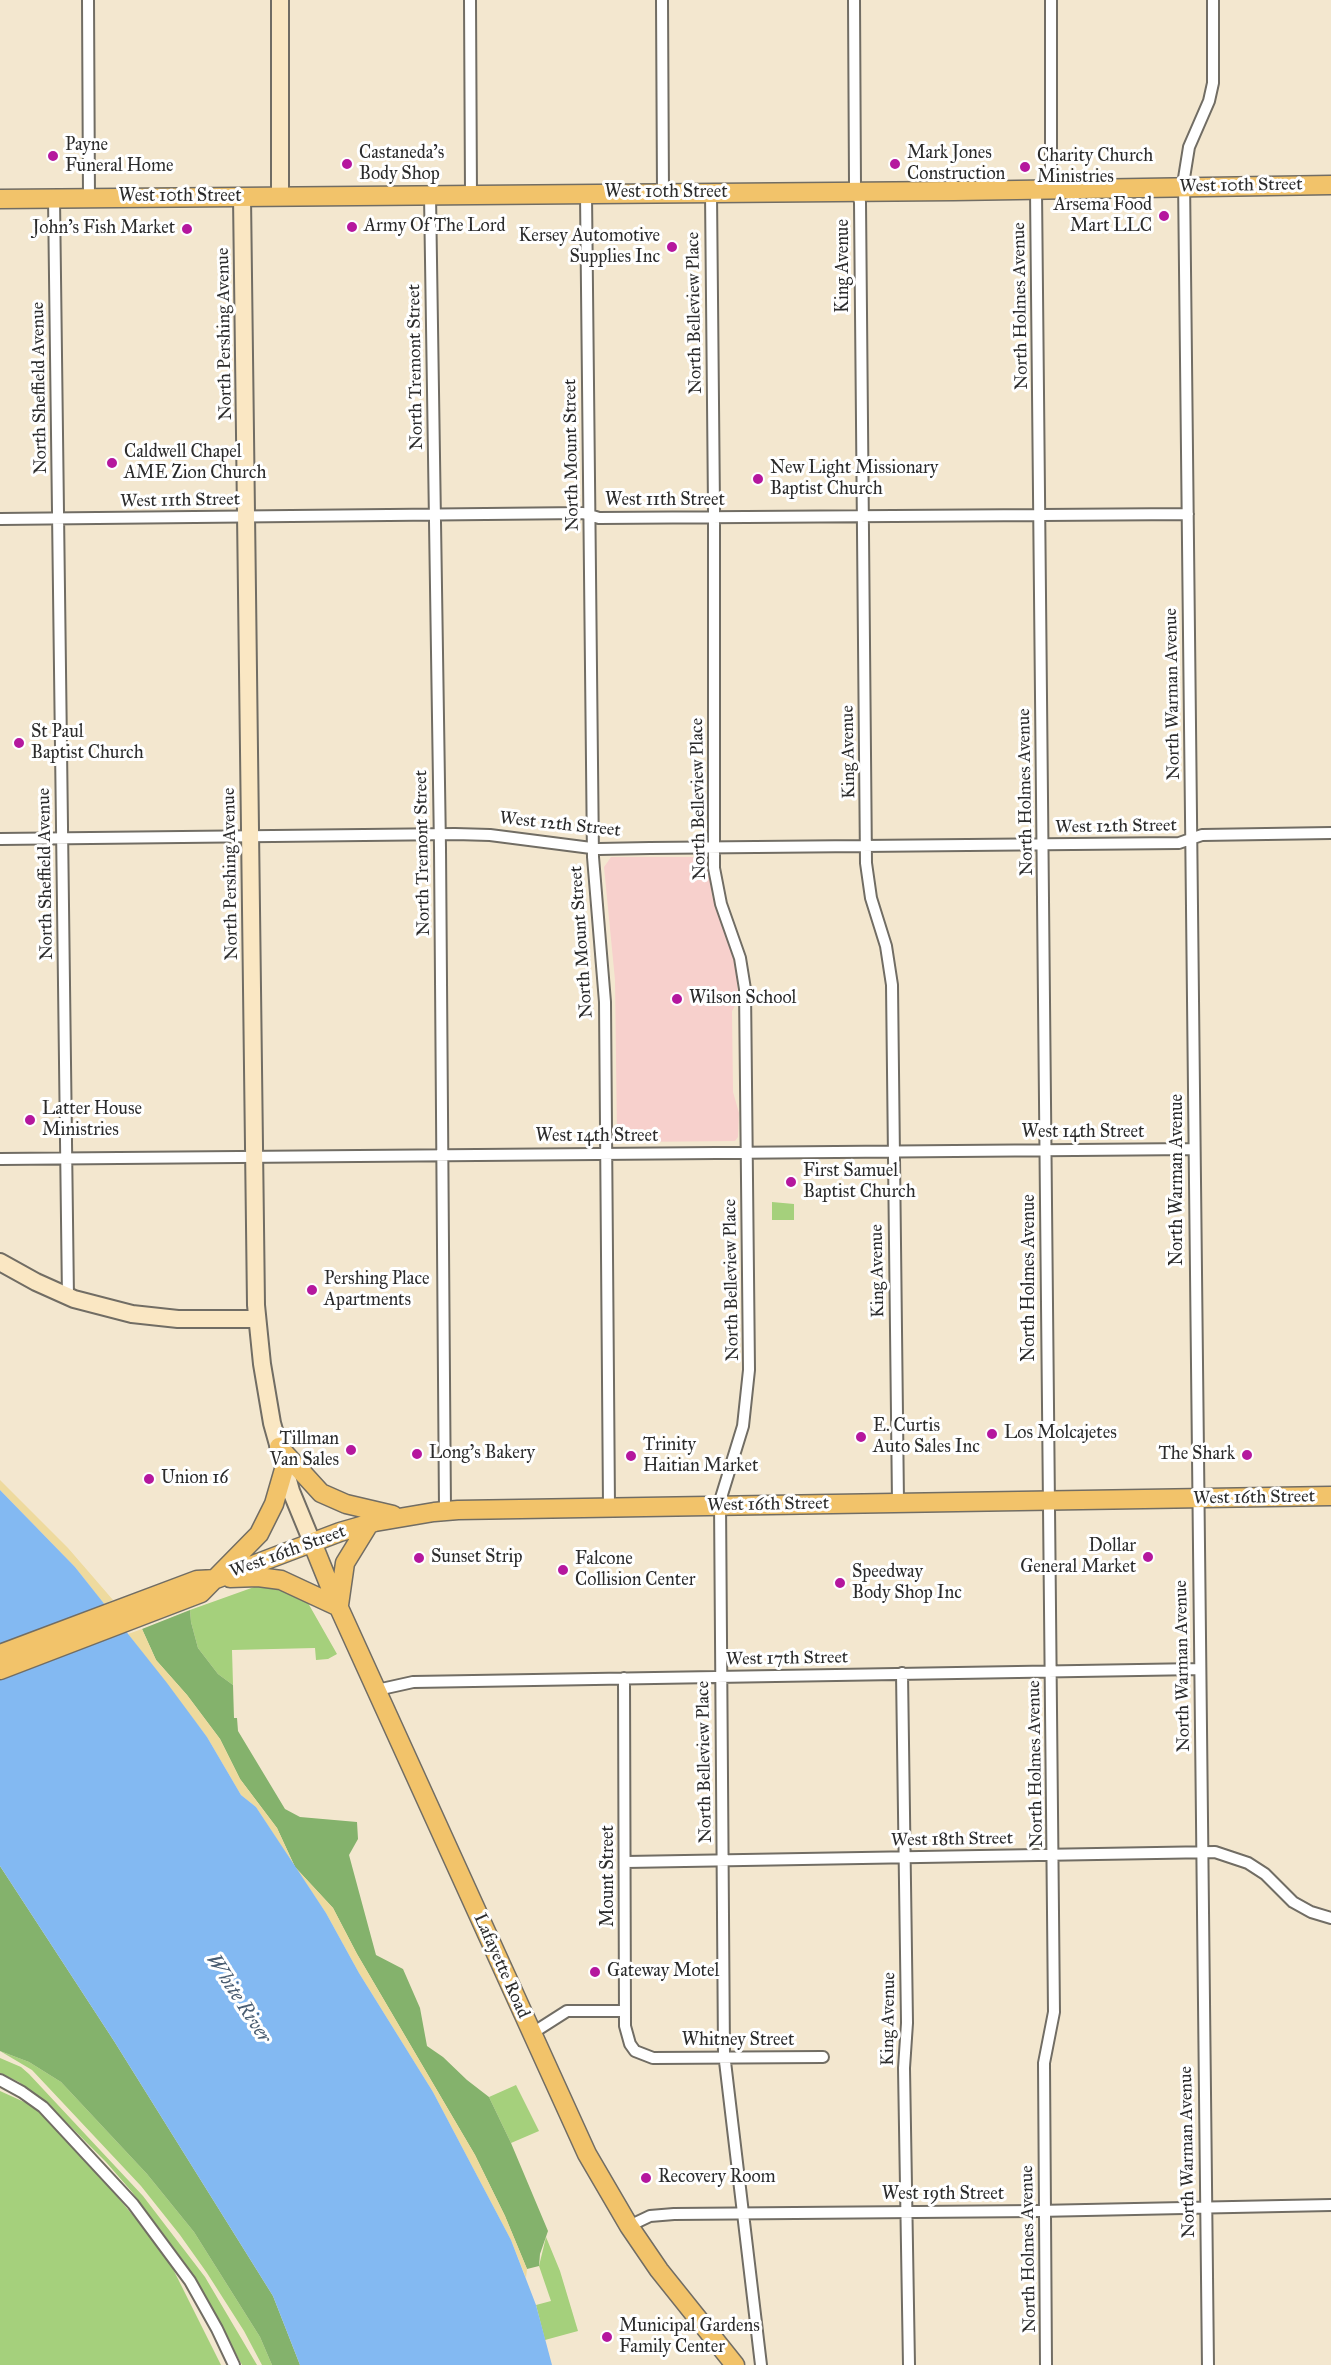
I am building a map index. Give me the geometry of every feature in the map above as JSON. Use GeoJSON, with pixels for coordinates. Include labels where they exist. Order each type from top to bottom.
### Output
{"type":"FeatureCollection","features":[{"type":"Feature","properties":{"kind":"main road","name":"West 10th Street"},"geometry":{"type":"LineString","coordinates":[[0,199],[856,192],[1331,185]]}},
{"type":"Feature","properties":{"kind":"main road"},"geometry":{"type":"LineString","coordinates":[[279,1447],[321,1493],[346,1504],[401,1517]]}},
{"type":"Feature","properties":{"kind":"main road"},"geometry":{"type":"LineString","coordinates":[[216,1579],[259,1534],[274,1504],[285,1466]]}},
{"type":"Feature","properties":{"kind":"main road","name":"West 16th Street"},"geometry":{"type":"LineString","coordinates":[[0,1654],[178,1595],[201,1593],[216,1579],[312,1542],[369,1524],[445,1511],[1331,1496]]}},
{"type":"Feature","properties":{"kind":"main road"},"geometry":{"type":"LineString","coordinates":[[216,1579],[258,1577],[281,1580],[339,1607],[345,1563],[369,1524]]}},
{"type":"Feature","properties":{"kind":"main road","name":"Lafayette Road"},"geometry":{"type":"LineString","coordinates":[[312,1542],[376,1690],[587,2154],[629,2226],[670,2284],[735,2365]]}},
{"type":"Feature","properties":{"kind":"main road","name":"West 16th Street"},"geometry":{"type":"LineString","coordinates":[[0,1670],[178,1595]]}},
{"type":"Feature","properties":{"kind":"street"},"geometry":{"type":"LineString","coordinates":[[88,0],[89,198]]}},
{"type":"Feature","properties":{"kind":"street"},"geometry":{"type":"LineString","coordinates":[[280,0],[280,196]]}},
{"type":"Feature","properties":{"kind":"street"},"geometry":{"type":"LineString","coordinates":[[470,0],[471,195]]}},
{"type":"Feature","properties":{"kind":"street"},"geometry":{"type":"LineString","coordinates":[[662,0],[663,193]]}},
{"type":"Feature","properties":{"kind":"street","name":"King Avenue"},"geometry":{"type":"LineString","coordinates":[[854,0],[856,192],[860,202],[866,846],[870,893],[886,946],[892,985],[898,1502]]}},
{"type":"Feature","properties":{"kind":"street","name":"North Holmes Avenue"},"geometry":{"type":"LineString","coordinates":[[1046,2365],[1044,2063],[1054,2012],[1040,515],[1044,190],[1051,0]]}},
{"type":"Feature","properties":{"kind":"street","name":"North Warman Avenue"},"geometry":{"type":"LineString","coordinates":[[1208,2365],[1184,187],[1185,162],[1189,147],[1209,101],[1213,83],[1213,0]]}},
{"type":"Feature","properties":{"kind":"street","name":"North Belleview Place"},"geometry":{"type":"LineString","coordinates":[[711,193],[714,848],[717,890],[736,943],[744,978],[749,1391],[743,1429],[721,1492],[720,1506],[724,2058],[761,2365]]}},
{"type":"Feature","properties":{"kind":"street","name":"North Mount Street"},"geometry":{"type":"LineString","coordinates":[[586,194],[592,848],[604,980],[609,1507]]}},
{"type":"Feature","properties":{"kind":"street","name":"North Tremont Street"},"geometry":{"type":"LineString","coordinates":[[430,195],[443,1155],[445,1511]]}},
{"type":"Feature","properties":{"kind":"street","name":"North Pershing Avenue"},"geometry":{"type":"LineString","coordinates":[[242,197],[257,1319],[266,1394],[279,1447],[291,1491],[312,1542]]}},
{"type":"Feature","properties":{"kind":"street","name":"North Sheffield Avenue"},"geometry":{"type":"LineString","coordinates":[[54,198],[68,1297]]}},
{"type":"Feature","properties":{"kind":"street","name":"West 11th Street"},"geometry":{"type":"LineString","coordinates":[[0,519],[583,513],[599,518],[1188,514]]}},
{"type":"Feature","properties":{"kind":"street","name":"West 12th Street"},"geometry":{"type":"LineString","coordinates":[[0,839],[439,834],[490,835],[592,848],[714,848],[1179,843],[1202,835],[1331,833]]}},
{"type":"Feature","properties":{"kind":"street","name":"West 14th Street"},"geometry":{"type":"LineString","coordinates":[[0,1159],[1194,1149]]}},
{"type":"Feature","properties":{"kind":"street"},"geometry":{"type":"LineString","coordinates":[[0,1262],[68,1297],[147,1316],[178,1319],[257,1319]]}},
{"type":"Feature","properties":{"kind":"street","name":"West 17th Street"},"geometry":{"type":"LineString","coordinates":[[376,1690],[413,1682],[1199,1669]]}},
{"type":"Feature","properties":{"kind":"street","name":"King Avenue"},"geometry":{"type":"LineString","coordinates":[[902,1673],[909,2365]]}},
{"type":"Feature","properties":{"kind":"street","name":"Mount Street"},"geometry":{"type":"LineString","coordinates":[[624,1678],[625,2026],[630,2044],[635,2051],[654,2058]]}},
{"type":"Feature","properties":{"kind":"street","name":"West 18th Street"},"geometry":{"type":"LineString","coordinates":[[626,1862],[1220,1853],[1244,1860],[1265,1874],[1293,1902],[1311,1912],[1331,1918]]}},
{"type":"Feature","properties":{"kind":"street"},"geometry":{"type":"LineString","coordinates":[[531,2034],[567,2011],[625,2011]]}},
{"type":"Feature","properties":{"kind":"street","name":"Whitney Street"},"geometry":{"type":"LineString","coordinates":[[654,2058],[823,2057]]}},
{"type":"Feature","properties":{"kind":"street"},"geometry":{"type":"LineString","coordinates":[[2,2081],[31,2097],[51,2115],[149,2224],[190,2281],[234,2365]]}},
{"type":"Feature","properties":{"kind":"street","name":"West 19th Street"},"geometry":{"type":"LineString","coordinates":[[629,2226],[657,2214],[1331,2205]]}},
{"type":"Feature","properties":{"kind":"shaded area","name":"Wilson School"},"geometry":{"type":"Polygon","coordinates":[[[611,857],[700,857],[708,865],[712,896],[737,976],[738,1001],[732,1011],[733,1092],[739,1113],[738,1137],[735,1141],[627,1142],[620,1141],[617,1137],[615,980],[604,867],[611,857]]]}},
{"type":"Feature","properties":{"kind":"green space"},"geometry":{"type":"Polygon","coordinates":[[[772,1202],[794,1204],[794,1220],[772,1220],[772,1202]]]}},
{"type":"Feature","properties":{"kind":"green space"},"geometry":{"type":"Polygon","coordinates":[[[257,1586],[275,1587],[308,1603],[337,1654],[328,1659],[316,1660],[315,1648],[232,1650],[233,1685],[218,1674],[198,1648],[190,1610],[257,1586]]]}},
{"type":"Feature","properties":{"kind":"green space"},"geometry":{"type":"Polygon","coordinates":[[[190,1610],[198,1648],[218,1674],[233,1685],[234,1718],[237,1718],[238,1731],[285,1809],[300,1817],[357,1822],[358,1839],[349,1855],[376,1955],[403,1969],[420,2008],[427,2046],[489,2097],[548,2231],[540,2254],[539,2266],[527,2269],[505,2216],[475,2155],[357,1954],[333,1908],[295,1867],[277,1828],[240,1779],[220,1739],[187,1695],[156,1660],[142,1629],[190,1610]]]}},
{"type":"Feature","properties":{"kind":"green space"},"geometry":{"type":"Polygon","coordinates":[[[0,1866],[114,2041],[273,2296],[300,2365],[272,2365],[260,2337],[194,2232],[147,2174],[61,2082],[29,2062],[0,2051],[0,1866]]]}},
{"type":"Feature","properties":{"kind":"green space"},"geometry":{"type":"Polygon","coordinates":[[[0,2051],[29,2062],[61,2082],[147,2174],[194,2232],[260,2337],[272,2365],[262,2365],[244,2331],[207,2273],[141,2186],[32,2070],[0,2051]]]}},
{"type":"Feature","properties":{"kind":"green space"},"geometry":{"type":"Polygon","coordinates":[[[0,2058],[21,2067],[29,2074],[143,2196],[205,2277],[257,2365],[242,2365],[185,2263],[132,2192],[106,2162],[54,2110],[19,2082],[0,2073],[0,2058]]]}},
{"type":"Feature","properties":{"kind":"green space"},"geometry":{"type":"Polygon","coordinates":[[[516,2085],[539,2131],[511,2143],[489,2097],[516,2085]]]}},
{"type":"Feature","properties":{"kind":"green space"},"geometry":{"type":"Polygon","coordinates":[[[0,2091],[33,2106],[95,2170],[166,2255],[221,2365],[0,2365],[0,2091]]]}},
{"type":"Feature","properties":{"kind":"green space"},"geometry":{"type":"Polygon","coordinates":[[[546,2237],[560,2271],[578,2331],[545,2340],[536,2305],[551,2301],[539,2266],[546,2237]]]}},
{"type":"Feature","properties":{"kind":"sand"},"geometry":{"type":"Polygon","coordinates":[[[0,1480],[68,1548],[113,1600],[104,1604],[75,1567],[0,1490],[0,1480]]]}},
{"type":"Feature","properties":{"kind":"sand"},"geometry":{"type":"Polygon","coordinates":[[[142,1629],[156,1660],[187,1695],[220,1739],[240,1779],[277,1828],[295,1867],[256,1807],[241,1795],[207,1737],[128,1634],[142,1629]]]}},
{"type":"Feature","properties":{"kind":"sand"},"geometry":{"type":"Polygon","coordinates":[[[295,1867],[333,1908],[357,1954],[475,2155],[505,2216],[527,2269],[526,2278],[511,2240],[433,2092],[359,1973],[326,1913],[295,1867]]]}},
{"type":"Feature","properties":{"kind":"water","name":"White River"},"geometry":{"type":"Polygon","coordinates":[[[0,1490],[75,1567],[167,1683],[207,1737],[241,1795],[256,1807],[326,1913],[359,1973],[433,2092],[511,2240],[536,2305],[552,2365],[300,2365],[273,2296],[114,2041],[0,1866],[0,1490]]]}},
{"type":"Feature","properties":{"kind":"place","name":"Payne Funeral Home"},"geometry":{"type":"Point","coordinates":[53,156]}},
{"type":"Feature","properties":{"kind":"place","name":"Castaneda's Body Shop"},"geometry":{"type":"Point","coordinates":[347,164]}},
{"type":"Feature","properties":{"kind":"place","name":"Mark Jones Construction"},"geometry":{"type":"Point","coordinates":[895,164]}},
{"type":"Feature","properties":{"kind":"place","name":"Charity Church Ministries"},"geometry":{"type":"Point","coordinates":[1025,167]}},
{"type":"Feature","properties":{"kind":"place","name":"Arsema Food Mart LLC"},"geometry":{"type":"Point","coordinates":[1164,216]}},
{"type":"Feature","properties":{"kind":"place","name":"Army Of The Lord"},"geometry":{"type":"Point","coordinates":[352,227]}},
{"type":"Feature","properties":{"kind":"place","name":"John's Fish Market"},"geometry":{"type":"Point","coordinates":[187,229]}},
{"type":"Feature","properties":{"kind":"place","name":"Kersey Automotive Supplies Inc"},"geometry":{"type":"Point","coordinates":[672,247]}},
{"type":"Feature","properties":{"kind":"place","name":"Caldwell Chapel AME Zion Church"},"geometry":{"type":"Point","coordinates":[112,463]}},
{"type":"Feature","properties":{"kind":"place","name":"New Light Missionary Baptist Church"},"geometry":{"type":"Point","coordinates":[758,479]}},
{"type":"Feature","properties":{"kind":"place","name":"St Paul Baptist Church"},"geometry":{"type":"Point","coordinates":[19,743]}},
{"type":"Feature","properties":{"kind":"place","name":"Wilson School"},"geometry":{"type":"Point","coordinates":[677,999]}},
{"type":"Feature","properties":{"kind":"place","name":"Latter House Ministries"},"geometry":{"type":"Point","coordinates":[30,1120]}},
{"type":"Feature","properties":{"kind":"place","name":"First Samuel Baptist Church"},"geometry":{"type":"Point","coordinates":[791,1182]}},
{"type":"Feature","properties":{"kind":"place","name":"Pershing Place Apartments"},"geometry":{"type":"Point","coordinates":[312,1290]}},
{"type":"Feature","properties":{"kind":"place","name":"Los Molcajetes"},"geometry":{"type":"Point","coordinates":[992,1434]}},
{"type":"Feature","properties":{"kind":"place","name":"E. Curtis Auto Sales Inc"},"geometry":{"type":"Point","coordinates":[861,1437]}},
{"type":"Feature","properties":{"kind":"place","name":"Tillman Van Sales"},"geometry":{"type":"Point","coordinates":[351,1450]}},
{"type":"Feature","properties":{"kind":"place","name":"Long's Bakery"},"geometry":{"type":"Point","coordinates":[417,1454]}},
{"type":"Feature","properties":{"kind":"place","name":"The Shark"},"geometry":{"type":"Point","coordinates":[1247,1455]}},
{"type":"Feature","properties":{"kind":"place","name":"Trinity Haitian Market"},"geometry":{"type":"Point","coordinates":[631,1456]}},
{"type":"Feature","properties":{"kind":"place","name":"Union 16"},"geometry":{"type":"Point","coordinates":[149,1479]}},
{"type":"Feature","properties":{"kind":"place","name":"Dollar General Market"},"geometry":{"type":"Point","coordinates":[1148,1557]}},
{"type":"Feature","properties":{"kind":"place","name":"Sunset Strip"},"geometry":{"type":"Point","coordinates":[419,1558]}},
{"type":"Feature","properties":{"kind":"place","name":"Falcone Collision Center"},"geometry":{"type":"Point","coordinates":[563,1570]}},
{"type":"Feature","properties":{"kind":"place","name":"Speedway Body Shop Inc"},"geometry":{"type":"Point","coordinates":[840,1583]}},
{"type":"Feature","properties":{"kind":"place","name":"Gateway Motel"},"geometry":{"type":"Point","coordinates":[595,1972]}},
{"type":"Feature","properties":{"kind":"place","name":"Recovery Room"},"geometry":{"type":"Point","coordinates":[646,2178]}},
{"type":"Feature","properties":{"kind":"place","name":"Municipal Gardens Family Center"},"geometry":{"type":"Point","coordinates":[607,2337]}}]}
